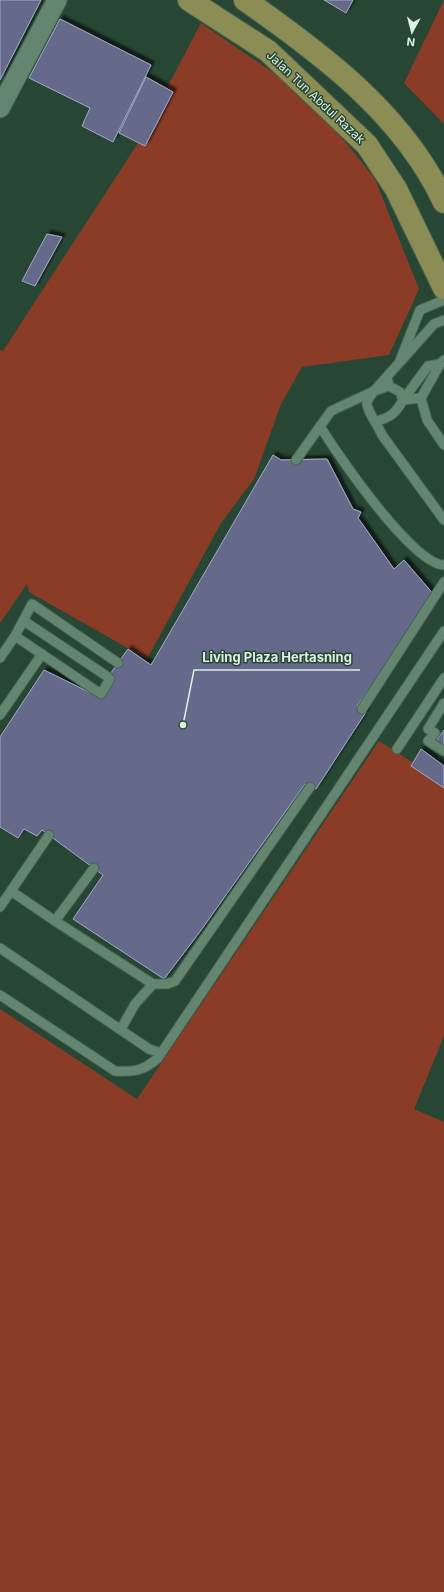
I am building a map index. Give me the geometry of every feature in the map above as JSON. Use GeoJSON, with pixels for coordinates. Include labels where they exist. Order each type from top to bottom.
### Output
{"type":"FeatureCollection","features":[{"type":"Feature","properties":{"kind":"main road","name":"Jalan Tun Abdul Razak"},"geometry":{"type":"LineString","coordinates":[[189,0],[268,51],[367,145],[396,189],[444,288]]}},
{"type":"Feature","properties":{"kind":"main road"},"geometry":{"type":"LineString","coordinates":[[254,3],[326,60],[367,97],[405,138],[438,188],[444,202]]}},
{"type":"Feature","properties":{"kind":"street"},"geometry":{"type":"LineString","coordinates":[[0,108],[57,0]]}},
{"type":"Feature","properties":{"kind":"lane"},"geometry":{"type":"LineString","coordinates":[[399,363],[420,310],[444,300]]}},
{"type":"Feature","properties":{"kind":"lane"},"geometry":{"type":"LineString","coordinates":[[444,320],[434,324],[386,376],[367,402],[368,411],[376,421],[382,434],[444,520]]}},
{"type":"Feature","properties":{"kind":"lane"},"geometry":{"type":"LineString","coordinates":[[442,362],[422,398],[427,420],[444,445]]}},
{"type":"Feature","properties":{"kind":"lane"},"geometry":{"type":"LineString","coordinates":[[376,421],[386,419],[396,413],[403,400],[428,366],[442,362]]}},
{"type":"Feature","properties":{"kind":"lane"},"geometry":{"type":"LineString","coordinates":[[386,376],[389,386],[400,392],[403,400]]}},
{"type":"Feature","properties":{"kind":"lane"},"geometry":{"type":"LineString","coordinates":[[296,460],[331,410],[389,386]]}},
{"type":"Feature","properties":{"kind":"lane"},"geometry":{"type":"LineString","coordinates":[[403,400],[422,398]]}},
{"type":"Feature","properties":{"kind":"lane"},"geometry":{"type":"LineString","coordinates":[[320,426],[337,453],[367,494],[402,534],[428,559],[439,565],[444,565]]}},
{"type":"Feature","properties":{"kind":"lane"},"geometry":{"type":"LineString","coordinates":[[362,709],[444,582]]}},
{"type":"Feature","properties":{"kind":"lane"},"geometry":{"type":"LineString","coordinates":[[0,658],[24,621],[32,604],[118,663]]}},
{"type":"Feature","properties":{"kind":"lane"},"geometry":{"type":"LineString","coordinates":[[15,636],[99,693],[109,678],[24,621]]}},
{"type":"Feature","properties":{"kind":"lane"},"geometry":{"type":"LineString","coordinates":[[0,995],[115,1071],[132,1072],[147,1067],[161,1053],[444,631]]}},
{"type":"Feature","properties":{"kind":"lane"},"geometry":{"type":"LineString","coordinates":[[0,715],[42,654]]}},
{"type":"Feature","properties":{"kind":"lane"},"geometry":{"type":"LineString","coordinates":[[397,749],[444,678]]}},
{"type":"Feature","properties":{"kind":"lane"},"geometry":{"type":"LineString","coordinates":[[444,703],[428,729],[434,733],[428,741],[444,751]]}},
{"type":"Feature","properties":{"kind":"lane"},"geometry":{"type":"LineString","coordinates":[[10,891],[153,984],[167,984],[175,981],[310,787]]}},
{"type":"Feature","properties":{"kind":"lane"},"geometry":{"type":"LineString","coordinates":[[0,906],[49,836]]}},
{"type":"Feature","properties":{"kind":"lane"},"geometry":{"type":"LineString","coordinates":[[55,921],[94,868]]}},
{"type":"Feature","properties":{"kind":"lane"},"geometry":{"type":"LineString","coordinates":[[0,948],[149,1049],[161,1053]]}},
{"type":"Feature","properties":{"kind":"lane"},"geometry":{"type":"LineString","coordinates":[[121,1029],[135,1004],[153,984]]}},
{"type":"Feature","properties":{"kind":"shaded area"},"geometry":{"type":"Polygon","coordinates":[[[444,0],[444,124],[404,83],[444,0]]]}},
{"type":"Feature","properties":{"kind":"shaded area"},"geometry":{"type":"Polygon","coordinates":[[[201,23],[311,99],[375,179],[419,289],[389,355],[302,367],[281,404],[254,479],[221,523],[147,659],[29,592],[27,584],[0,623],[0,350],[3,351],[138,143],[201,23]]]}},
{"type":"Feature","properties":{"kind":"shaded area"},"geometry":{"type":"Polygon","coordinates":[[[379,741],[444,782],[444,1036],[414,1109],[444,1122],[444,1592],[0,1592],[0,1009],[137,1099],[379,741]]]}},
{"type":"Feature","properties":{"kind":"building"},"geometry":{"type":"Polygon","coordinates":[[[0,0],[41,0],[0,80],[0,0]]]}},
{"type":"Feature","properties":{"kind":"building"},"geometry":{"type":"Polygon","coordinates":[[[324,0],[353,0],[346,13],[324,0]]]}},
{"type":"Feature","properties":{"kind":"building"},"geometry":{"type":"Polygon","coordinates":[[[60,19],[151,65],[113,142],[82,126],[90,108],[29,78],[60,19]]]}},
{"type":"Feature","properties":{"kind":"building"},"geometry":{"type":"Polygon","coordinates":[[[146,77],[173,92],[145,146],[119,133],[146,77]]]}},
{"type":"Feature","properties":{"kind":"building"},"geometry":{"type":"Polygon","coordinates":[[[47,234],[62,237],[35,286],[22,281],[47,234]]]}},
{"type":"Feature","properties":{"kind":"building"},"geometry":{"type":"Polygon","coordinates":[[[273,455],[281,460],[327,459],[353,509],[361,512],[358,518],[394,569],[404,560],[435,596],[357,706],[366,712],[316,789],[305,784],[199,933],[164,979],[73,919],[103,875],[42,830],[37,836],[24,829],[18,838],[0,827],[0,737],[44,670],[95,695],[128,649],[151,665],[273,455]]]}},
{"type":"Feature","properties":{"kind":"building"},"geometry":{"type":"Polygon","coordinates":[[[444,730],[444,747],[436,741],[444,730]]]}},
{"type":"Feature","properties":{"kind":"building"},"geometry":{"type":"Polygon","coordinates":[[[421,749],[444,766],[444,788],[411,766],[421,749]]]}},
{"type":"Feature","properties":{"kind":"place","name":"Living Plaza Hertasning"},"geometry":{"type":"Point","coordinates":[183,725]}}]}
